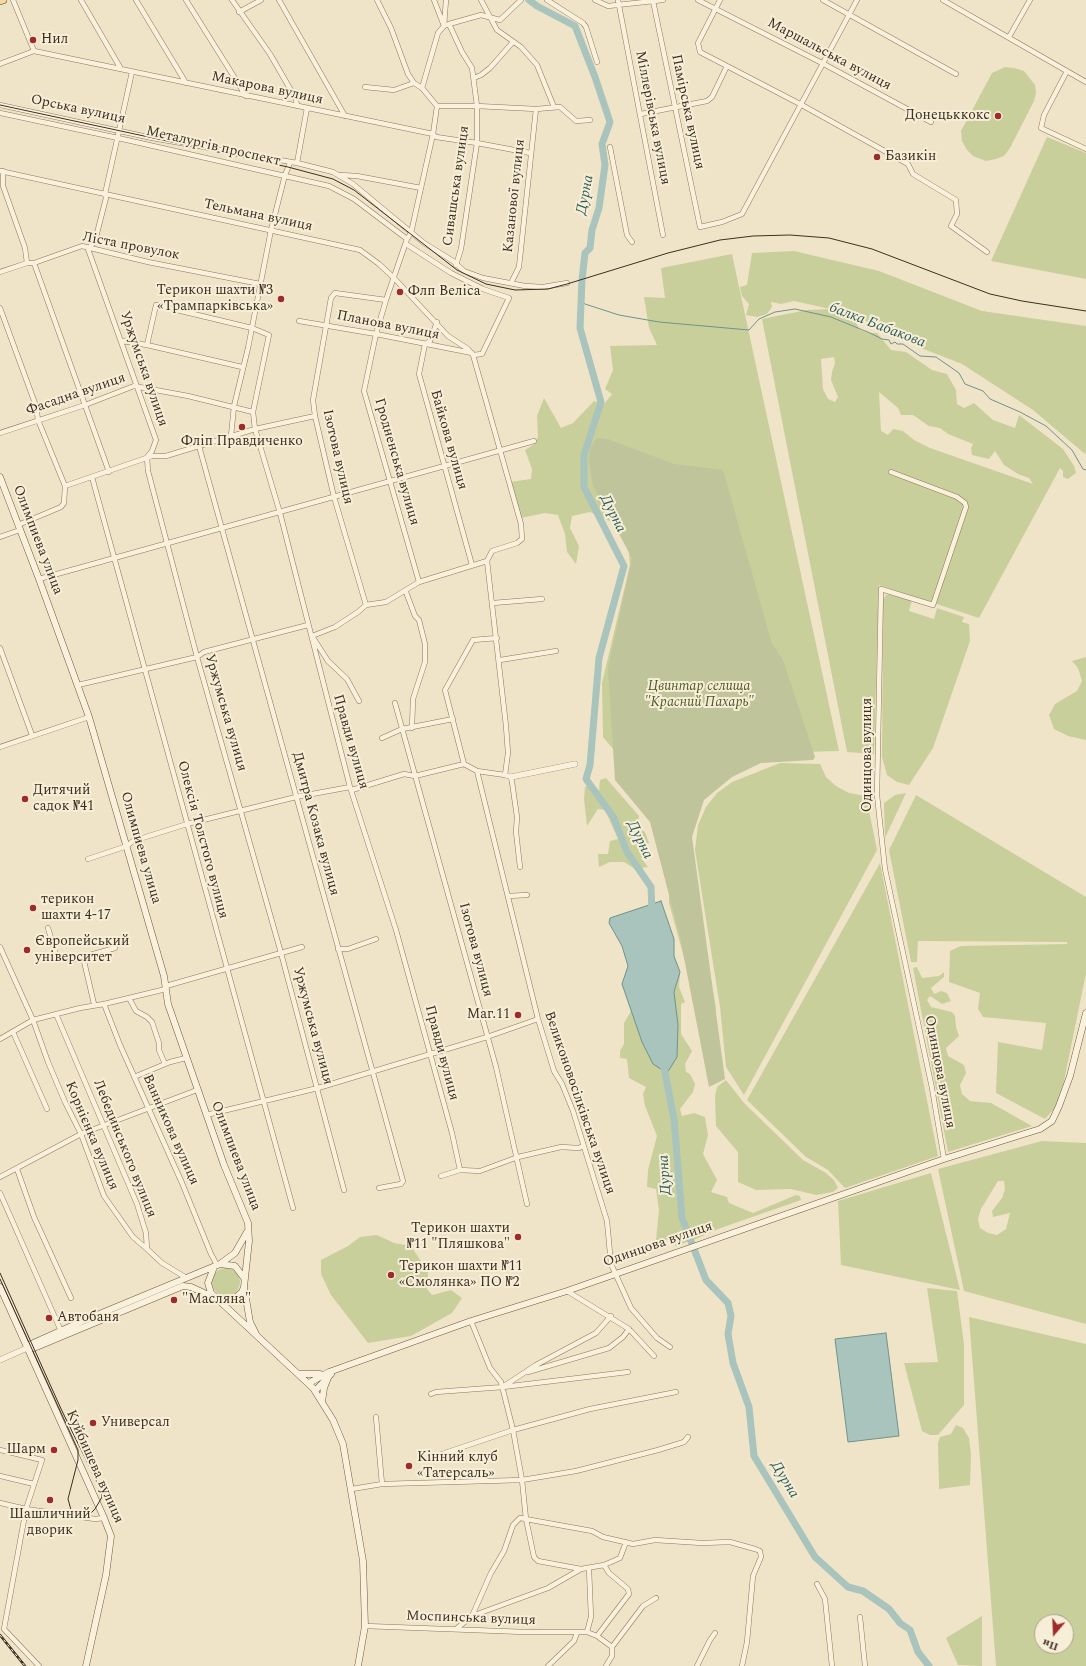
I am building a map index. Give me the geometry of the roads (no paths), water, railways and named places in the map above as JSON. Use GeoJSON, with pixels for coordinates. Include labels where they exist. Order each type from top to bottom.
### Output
{"type":"FeatureCollection","features":[{"type":"Feature","properties":{"kind":"main road","name":"Олимпиева улица"},"geometry":{"type":"LineString","coordinates":[[0,477],[89,717],[166,987],[168,1004],[206,1116],[249,1229]]}},
{"type":"Feature","properties":{"kind":"main road","name":"Одинцова вулиця"},"geometry":{"type":"LineString","coordinates":[[308,1383],[332,1372],[471,1321],[567,1291],[614,1273],[944,1160],[1040,1129],[1052,1121],[1059,1106],[1070,1076],[1086,1012]]}},
{"type":"Feature","properties":{"kind":"main road"},"geometry":{"type":"LineString","coordinates":[[244,1287],[242,1292],[230,1300],[217,1299],[182,1286],[30,1349],[29,1344],[185,1277],[217,1265],[236,1252],[249,1229]]}},
{"type":"Feature","properties":{"kind":"main road"},"geometry":{"type":"LineString","coordinates":[[249,1229],[244,1287],[250,1322],[256,1334]]}},
{"type":"Feature","properties":{"kind":"main road"},"geometry":{"type":"LineString","coordinates":[[217,1265],[235,1266],[242,1273],[245,1279]]}},
{"type":"Feature","properties":{"kind":"main road"},"geometry":{"type":"LineString","coordinates":[[217,1265],[208,1282],[211,1292],[315,1391],[343,1444],[352,1489],[363,1562],[364,1626],[358,1666]]}},
{"type":"Feature","properties":{"kind":"main road","name":"Куйбишева вулиця"},"geometry":{"type":"LineString","coordinates":[[0,1287],[30,1349],[111,1536],[106,1575],[86,1666]]}},
{"type":"Feature","properties":{"kind":"main road"},"geometry":{"type":"LineString","coordinates":[[298,1374],[306,1376],[332,1372]]}},
{"type":"Feature","properties":{"kind":"main road"},"geometry":{"type":"LineString","coordinates":[[322,1402],[324,1388],[332,1372]]}},
{"type":"Feature","properties":{"kind":"main road","name":"Одинцова вулиця"},"geometry":{"type":"LineString","coordinates":[[315,1391],[332,1372]]}},
{"type":"Feature","properties":{"kind":"street"},"geometry":{"type":"LineString","coordinates":[[0,64],[34,51],[13,0]]}},
{"type":"Feature","properties":{"kind":"street"},"geometry":{"type":"LineString","coordinates":[[81,0],[121,69]]}},
{"type":"Feature","properties":{"kind":"street"},"geometry":{"type":"LineString","coordinates":[[136,0],[186,83]]}},
{"type":"Feature","properties":{"kind":"street"},"geometry":{"type":"LineString","coordinates":[[186,0],[246,96]]}},
{"type":"Feature","properties":{"kind":"street"},"geometry":{"type":"LineString","coordinates":[[232,0],[239,12],[245,16],[270,54],[296,99],[297,106]]}},
{"type":"Feature","properties":{"kind":"street"},"geometry":{"type":"LineString","coordinates":[[239,12],[261,0]]}},
{"type":"Feature","properties":{"kind":"street"},"geometry":{"type":"LineString","coordinates":[[279,0],[345,116]]}},
{"type":"Feature","properties":{"kind":"street"},"geometry":{"type":"LineString","coordinates":[[377,0],[391,28],[408,74],[414,83],[422,88],[436,106],[433,134],[411,233]]}},
{"type":"Feature","properties":{"kind":"street","name":"Сивашська вулиця"},"geometry":{"type":"LineString","coordinates":[[434,0],[472,68],[477,106],[477,143],[461,249],[456,265]]}},
{"type":"Feature","properties":{"kind":"street","name":"Сивашська вулиця"},"geometry":{"type":"LineString","coordinates":[[446,0],[447,25]]}},
{"type":"Feature","properties":{"kind":"street"},"geometry":{"type":"LineString","coordinates":[[481,0],[488,16],[497,30],[528,54],[537,65],[554,107]]}},
{"type":"Feature","properties":{"kind":"street"},"geometry":{"type":"LineString","coordinates":[[422,88],[438,32],[447,25],[481,16],[488,16],[500,20],[521,0]]}},
{"type":"Feature","properties":{"kind":"street"},"geometry":{"type":"LineString","coordinates":[[547,0],[583,23],[586,27],[597,62]]}},
{"type":"Feature","properties":{"kind":"street"},"geometry":{"type":"LineString","coordinates":[[595,0],[608,6],[618,2],[663,0]]}},
{"type":"Feature","properties":{"kind":"street","name":"Маршальська вулиця"},"geometry":{"type":"LineString","coordinates":[[698,0],[822,63],[931,122]]}},
{"type":"Feature","properties":{"kind":"street"},"geometry":{"type":"LineString","coordinates":[[720,0],[698,43],[700,52],[800,104],[908,164],[914,174],[956,200],[957,214],[951,226],[987,252]]}},
{"type":"Feature","properties":{"kind":"street"},"geometry":{"type":"LineString","coordinates":[[823,0],[956,74]]}},
{"type":"Feature","properties":{"kind":"street"},"geometry":{"type":"LineString","coordinates":[[800,104],[857,0]]}},
{"type":"Feature","properties":{"kind":"street"},"geometry":{"type":"LineString","coordinates":[[943,0],[1086,82]]}},
{"type":"Feature","properties":{"kind":"street"},"geometry":{"type":"LineString","coordinates":[[1009,37],[1030,0]]}},
{"type":"Feature","properties":{"kind":"street","name":"Памірська вулиця"},"geometry":{"type":"LineString","coordinates":[[653,1],[700,227],[722,222],[742,214],[800,104]]}},
{"type":"Feature","properties":{"kind":"street","name":"Міллерівська вулиця"},"geometry":{"type":"LineString","coordinates":[[618,2],[663,235]]}},
{"type":"Feature","properties":{"kind":"street"},"geometry":{"type":"LineString","coordinates":[[474,78],[490,68],[513,42]]}},
{"type":"Feature","properties":{"kind":"street","name":"Макарова вулиця"},"geometry":{"type":"LineString","coordinates":[[34,51],[433,134],[436,137],[477,143],[530,154]]}},
{"type":"Feature","properties":{"kind":"street"},"geometry":{"type":"LineString","coordinates":[[640,114],[707,101],[712,97],[727,66]]}},
{"type":"Feature","properties":{"kind":"street"},"geometry":{"type":"LineString","coordinates":[[1067,71],[1044,115],[1041,128],[1086,149]]}},
{"type":"Feature","properties":{"kind":"street"},"geometry":{"type":"LineString","coordinates":[[88,249],[95,241],[106,198],[105,194],[132,72]]}},
{"type":"Feature","properties":{"kind":"street"},"geometry":{"type":"LineString","coordinates":[[365,87],[394,90],[414,83]]}},
{"type":"Feature","properties":{"kind":"street","name":"Орська вулиця"},"geometry":{"type":"LineString","coordinates":[[0,105],[152,138],[297,163],[339,175],[357,176],[421,188]]}},
{"type":"Feature","properties":{"kind":"street"},"geometry":{"type":"LineString","coordinates":[[436,106],[477,106],[536,109],[560,107],[576,121],[590,120]]}},
{"type":"Feature","properties":{"kind":"street"},"geometry":{"type":"LineString","coordinates":[[297,163],[307,108]]}},
{"type":"Feature","properties":{"kind":"street","name":"Казанової вулиця"},"geometry":{"type":"LineString","coordinates":[[511,283],[519,267],[536,109]]}},
{"type":"Feature","properties":{"kind":"street","name":"Металургів проспект"},"geometry":{"type":"LineString","coordinates":[[0,113],[285,175],[329,186],[342,191],[406,242],[451,272],[482,289],[509,298],[482,354],[473,354]]}},
{"type":"Feature","properties":{"kind":"street"},"geometry":{"type":"LineString","coordinates":[[610,146],[627,235],[632,242]]}},
{"type":"Feature","properties":{"kind":"street"},"geometry":{"type":"LineString","coordinates":[[231,436],[234,406],[252,328],[271,230],[285,175],[290,163]]}},
{"type":"Feature","properties":{"kind":"street"},"geometry":{"type":"LineString","coordinates":[[2,171],[3,186],[25,248],[27,263]]}},
{"type":"Feature","properties":{"kind":"street","name":"Тельмана вулиця"},"geometry":{"type":"LineString","coordinates":[[2,171],[360,250],[379,264],[394,278],[437,322],[448,336],[468,348],[473,354]]}},
{"type":"Feature","properties":{"kind":"street","name":"Орська вулиця"},"geometry":{"type":"LineString","coordinates":[[339,175],[370,197],[411,233],[472,275],[525,286],[543,287],[567,282]]}},
{"type":"Feature","properties":{"kind":"street","name":"Гродненська вулиця"},"geometry":{"type":"LineString","coordinates":[[411,233],[406,242],[386,300],[376,334],[364,391],[419,582]]}},
{"type":"Feature","properties":{"kind":"street","name":"Ліста провулок"},"geometry":{"type":"LineString","coordinates":[[0,272],[27,263],[34,263],[74,247],[82,246],[88,249],[260,284]]}},
{"type":"Feature","properties":{"kind":"street","name":"Уржумська вулиця"},"geometry":{"type":"LineString","coordinates":[[88,249],[156,440],[152,451],[146,457],[148,472],[168,542],[197,657],[318,1088],[344,1190]]}},
{"type":"Feature","properties":{"kind":"street"},"geometry":{"type":"LineString","coordinates":[[34,263],[109,472]]}},
{"type":"Feature","properties":{"kind":"street","name":"Ізотова вулиця"},"geometry":{"type":"LineString","coordinates":[[366,605],[334,497],[315,416],[313,400],[325,325],[331,298],[335,293],[386,300]]}},
{"type":"Feature","properties":{"kind":"street"},"geometry":{"type":"LineString","coordinates":[[147,345],[156,306],[252,328]]}},
{"type":"Feature","properties":{"kind":"street"},"geometry":{"type":"LineString","coordinates":[[0,308],[36,406],[38,420],[64,486],[64,503],[61,507],[0,537]]}},
{"type":"Feature","properties":{"kind":"street","name":"Планова вулиця"},"geometry":{"type":"LineString","coordinates":[[299,321],[376,334],[473,354]]}},
{"type":"Feature","properties":{"kind":"street","name":"Байкова вулиця"},"geometry":{"type":"LineString","coordinates":[[437,322],[430,341],[425,344],[419,374],[472,565]]}},
{"type":"Feature","properties":{"kind":"street","name":"Правди вулиця"},"geometry":{"type":"LineString","coordinates":[[252,328],[269,335],[253,412],[256,429],[280,513],[351,789],[396,930],[452,1133],[460,1170]]}},
{"type":"Feature","properties":{"kind":"street"},"geometry":{"type":"LineString","coordinates":[[122,342],[147,345],[242,367]]}},
{"type":"Feature","properties":{"kind":"street"},"geometry":{"type":"LineString","coordinates":[[473,354],[499,451],[521,524],[522,539],[517,543],[492,551],[487,561],[500,660],[508,753],[505,774]]}},
{"type":"Feature","properties":{"kind":"street","name":"Фасадна вулиця"},"geometry":{"type":"LineString","coordinates":[[0,433],[137,386],[234,406],[253,412]]}},
{"type":"Feature","properties":{"kind":"street"},"geometry":{"type":"LineString","coordinates":[[64,486],[109,472],[146,457],[166,456],[256,429],[315,416]]}},
{"type":"Feature","properties":{"kind":"street"},"geometry":{"type":"LineString","coordinates":[[39,579],[534,441]]}},
{"type":"Feature","properties":{"kind":"street","name":"Дмитра Козака вулиця"},"geometry":{"type":"LineString","coordinates":[[199,446],[223,528],[372,1072],[404,1181],[401,1184],[379,1188]]}},
{"type":"Feature","properties":{"kind":"street","name":"Одинцова вулиця"},"geometry":{"type":"LineString","coordinates":[[891,472],[957,497],[965,503],[966,507],[933,605],[881,589],[877,795],[885,869],[932,1088],[944,1160]]}},
{"type":"Feature","properties":{"kind":"street","name":"Олексія Толстого вулиця"},"geometry":{"type":"LineString","coordinates":[[92,477],[262,1102],[293,1208]]}},
{"type":"Feature","properties":{"kind":"street"},"geometry":{"type":"LineString","coordinates":[[359,701],[347,680],[328,661],[312,636],[335,627],[366,605],[386,602],[406,592],[419,582],[487,561]]}},
{"type":"Feature","properties":{"kind":"street"},"geometry":{"type":"LineString","coordinates":[[406,592],[415,616],[419,620],[425,644],[425,662],[413,699],[412,728]]}},
{"type":"Feature","properties":{"kind":"street"},"geometry":{"type":"LineString","coordinates":[[493,603],[542,598]]}},
{"type":"Feature","properties":{"kind":"street"},"geometry":{"type":"LineString","coordinates":[[78,685],[197,657],[204,652],[308,625]]}},
{"type":"Feature","properties":{"kind":"street"},"geometry":{"type":"LineString","coordinates":[[464,764],[445,690],[473,640],[497,638]]}},
{"type":"Feature","properties":{"kind":"street"},"geometry":{"type":"LineString","coordinates":[[0,648],[32,735]]}},
{"type":"Feature","properties":{"kind":"street"},"geometry":{"type":"LineString","coordinates":[[500,660],[556,651]]}},
{"type":"Feature","properties":{"kind":"street","name":"Ізотова вулиця"},"geometry":{"type":"LineString","coordinates":[[396,703],[496,1067],[518,1157],[527,1204]]}},
{"type":"Feature","properties":{"kind":"street"},"geometry":{"type":"LineString","coordinates":[[0,747],[89,717]]}},
{"type":"Feature","properties":{"kind":"street"},"geometry":{"type":"LineString","coordinates":[[382,738],[402,729],[453,719]]}},
{"type":"Feature","properties":{"kind":"street"},"geometry":{"type":"LineString","coordinates":[[88,859],[127,846],[133,841],[186,824],[296,797],[351,789],[404,774],[415,776],[464,764],[477,771],[505,774],[511,777],[575,764]]}},
{"type":"Feature","properties":{"kind":"street"},"geometry":{"type":"LineString","coordinates":[[477,771],[508,896],[527,895]]}},
{"type":"Feature","properties":{"kind":"street"},"geometry":{"type":"LineString","coordinates":[[511,777],[517,816],[516,832],[520,867]]}},
{"type":"Feature","properties":{"kind":"street","name":"Великоновосілківська вулиця"},"geometry":{"type":"LineString","coordinates":[[508,896],[538,1019],[554,1071],[562,1084],[573,1111],[607,1221],[611,1264],[614,1273],[632,1308],[657,1338],[670,1347]]}},
{"type":"Feature","properties":{"kind":"street"},"geometry":{"type":"LineString","coordinates":[[48,928],[56,955],[69,960],[115,948]]}},
{"type":"Feature","properties":{"kind":"street"},"geometry":{"type":"LineString","coordinates":[[338,949],[348,949],[376,939]]}},
{"type":"Feature","properties":{"kind":"street"},"geometry":{"type":"LineString","coordinates":[[0,947],[33,1020]]}},
{"type":"Feature","properties":{"kind":"street"},"geometry":{"type":"LineString","coordinates":[[0,1038],[33,1020],[94,1004],[104,1004],[129,998],[226,968],[302,947]]}},
{"type":"Feature","properties":{"kind":"street"},"geometry":{"type":"LineString","coordinates":[[83,957],[94,1004]]}},
{"type":"Feature","properties":{"kind":"street"},"geometry":{"type":"LineString","coordinates":[[129,998],[136,1011],[147,1017],[152,1022],[159,1050],[165,1064]]}},
{"type":"Feature","properties":{"kind":"street","name":"Ванникова вулиця"},"geometry":{"type":"LineString","coordinates":[[104,1004],[134,1077],[217,1265]]}},
{"type":"Feature","properties":{"kind":"street","name":"Лебединського вулиця"},"geometry":{"type":"LineString","coordinates":[[56,1014],[137,1204],[146,1233],[147,1249]]}},
{"type":"Feature","properties":{"kind":"street"},"geometry":{"type":"LineString","coordinates":[[206,1116],[318,1088],[487,1037],[538,1019]]}},
{"type":"Feature","properties":{"kind":"street","name":"Корнієнка вулиця"},"geometry":{"type":"LineString","coordinates":[[33,1020],[48,1062],[81,1134],[104,1196],[133,1237],[147,1249]]}},
{"type":"Feature","properties":{"kind":"street"},"geometry":{"type":"LineString","coordinates":[[13,1032],[47,1110]]}},
{"type":"Feature","properties":{"kind":"street"},"geometry":{"type":"LineString","coordinates":[[134,1077],[165,1064],[186,1058]]}},
{"type":"Feature","properties":{"kind":"street"},"geometry":{"type":"LineString","coordinates":[[0,1177],[81,1134],[197,1090]]}},
{"type":"Feature","properties":{"kind":"street"},"geometry":{"type":"LineString","coordinates":[[441,1176],[460,1170],[480,1171],[518,1157],[561,1147],[579,1148],[583,1146]]}},
{"type":"Feature","properties":{"kind":"street"},"geometry":{"type":"LineString","coordinates":[[17,1169],[34,1217],[71,1298]]}},
{"type":"Feature","properties":{"kind":"street"},"geometry":{"type":"LineString","coordinates":[[0,1193],[61,1331]]}},
{"type":"Feature","properties":{"kind":"street"},"geometry":{"type":"LineString","coordinates":[[147,1249],[162,1263],[185,1277]]}},
{"type":"Feature","properties":{"kind":"street"},"geometry":{"type":"LineString","coordinates":[[567,1291],[629,1329],[654,1356]]}},
{"type":"Feature","properties":{"kind":"street"},"geometry":{"type":"LineString","coordinates":[[503,1387],[550,1357],[596,1333],[610,1316]]}},
{"type":"Feature","properties":{"kind":"street"},"geometry":{"type":"LineString","coordinates":[[471,1321],[490,1368],[503,1387],[514,1430],[522,1480],[526,1519],[535,1559],[582,1570],[589,1569],[604,1565],[620,1558],[626,1542]]}},
{"type":"Feature","properties":{"kind":"street"},"geometry":{"type":"LineString","coordinates":[[523,1373],[609,1348],[623,1337],[629,1329]]}},
{"type":"Feature","properties":{"kind":"street"},"geometry":{"type":"LineString","coordinates":[[0,1360],[30,1349]]}},
{"type":"Feature","properties":{"kind":"street"},"geometry":{"type":"LineString","coordinates":[[550,1357],[552,1365]]}},
{"type":"Feature","properties":{"kind":"street"},"geometry":{"type":"LineString","coordinates":[[431,1394],[436,1392],[503,1387],[628,1372]]}},
{"type":"Feature","properties":{"kind":"street"},"geometry":{"type":"LineString","coordinates":[[440,1455],[514,1430],[590,1409],[676,1392]]}},
{"type":"Feature","properties":{"kind":"street"},"geometry":{"type":"LineString","coordinates":[[376,1417],[382,1484]]}},
{"type":"Feature","properties":{"kind":"street"},"geometry":{"type":"LineString","coordinates":[[352,1489],[382,1484],[522,1480],[576,1471],[658,1450],[684,1442],[688,1437]]}},
{"type":"Feature","properties":{"kind":"street"},"geometry":{"type":"LineString","coordinates":[[0,1450],[42,1460],[26,1508],[4,1628],[39,1666]]}},
{"type":"Feature","properties":{"kind":"street"},"geometry":{"type":"LineString","coordinates":[[0,1476],[34,1484]]}},
{"type":"Feature","properties":{"kind":"street"},"geometry":{"type":"LineString","coordinates":[[0,1503],[95,1519],[104,1518]]}},
{"type":"Feature","properties":{"kind":"street"},"geometry":{"type":"LineString","coordinates":[[472,1616],[491,1573],[504,1551],[514,1525],[520,1518],[592,1531],[603,1537],[633,1544],[655,1540],[702,1543],[730,1542],[760,1551],[760,1562],[753,1576],[747,1642],[742,1666]]}},
{"type":"Feature","properties":{"kind":"street"},"geometry":{"type":"LineString","coordinates":[[597,1636],[629,1594],[628,1589],[610,1573],[604,1565]]}},
{"type":"Feature","properties":{"kind":"street"},"geometry":{"type":"LineString","coordinates":[[566,1567],[571,1576]]}},
{"type":"Feature","properties":{"kind":"street"},"geometry":{"type":"LineString","coordinates":[[587,1632],[591,1617],[589,1569]]}},
{"type":"Feature","properties":{"kind":"street"},"geometry":{"type":"LineString","coordinates":[[456,1629],[472,1616],[548,1588],[582,1570]]}},
{"type":"Feature","properties":{"kind":"street"},"geometry":{"type":"LineString","coordinates":[[817,1584],[825,1599],[832,1666]]}},
{"type":"Feature","properties":{"kind":"street"},"geometry":{"type":"LineString","coordinates":[[606,1666],[612,1656],[612,1647],[643,1606],[656,1598]]}},
{"type":"Feature","properties":{"kind":"street"},"geometry":{"type":"LineString","coordinates":[[860,1617],[866,1666]]}},
{"type":"Feature","properties":{"kind":"street"},"geometry":{"type":"LineString","coordinates":[[467,1620],[467,1630]]}},
{"type":"Feature","properties":{"kind":"street","name":"Моспинська вулиця"},"geometry":{"type":"LineString","coordinates":[[364,1626],[577,1633],[587,1632],[597,1636],[612,1647]]}},
{"type":"Feature","properties":{"kind":"street"},"geometry":{"type":"LineString","coordinates":[[548,1666],[574,1641],[577,1633]]}},
{"type":"Feature","properties":{"kind":"street"},"geometry":{"type":"LineString","coordinates":[[697,1666],[715,1633]]}},
{"type":"Feature","properties":{"kind":"water"},"geometry":{"type":"Polygon","coordinates":[[[661,901],[674,939],[674,956],[680,972],[674,992],[678,1025],[677,1057],[667,1073],[653,1064],[642,1042],[622,984],[628,966],[622,946],[609,923],[610,918],[661,901]]]}},
{"type":"Feature","properties":{"kind":"water"},"geometry":{"type":"Polygon","coordinates":[[[886,1333],[899,1436],[848,1442],[835,1339],[886,1333]]]}},
{"type":"Feature","properties":{"kind":"waterway","name":"Дурна"},"geometry":{"type":"LineString","coordinates":[[529,0],[537,6],[575,26],[595,77],[610,122],[602,144],[605,165],[599,208],[592,230],[590,248],[585,253],[582,280],[580,328],[601,402],[584,455],[584,487],[624,566],[599,658],[590,765],[586,779],[614,818],[627,852],[651,887],[652,912]]}},
{"type":"Feature","properties":{"kind":"waterway","name":"балка Бабакова"},"geometry":{"type":"LineString","coordinates":[[581,300],[585,304],[619,315],[659,322],[749,330],[759,319],[775,312],[795,309],[831,317],[882,339],[889,340],[891,344],[895,342],[897,344],[903,344],[920,356],[936,357],[959,373],[965,384],[983,391],[990,399],[1020,412],[1046,426],[1072,450],[1083,469],[1086,470]]}},
{"type":"Feature","properties":{"kind":"waterway","name":"Дурна"},"geometry":{"type":"LineString","coordinates":[[663,1062],[674,1119],[682,1218],[706,1280],[728,1303],[731,1316],[728,1334],[733,1363],[749,1407],[754,1456],[815,1557],[848,1587],[863,1591],[889,1609],[900,1623],[910,1630],[918,1652],[929,1666]]}},
{"type":"Feature","properties":{"kind":"tram line"},"geometry":{"type":"LineString","coordinates":[[0,105],[288,167],[333,179],[354,190],[457,270],[486,284],[515,290],[548,289],[668,253],[720,240],[753,236],[790,235],[829,238],[872,249],[990,294],[1022,301],[1086,311]]}},
{"type":"Feature","properties":{"kind":"tram line"},"geometry":{"type":"LineString","coordinates":[[0,1273],[62,1411],[101,1490],[102,1497],[95,1509],[89,1515],[80,1515],[71,1510],[68,1499],[78,1460],[78,1450],[0,1279]]}},
{"type":"Feature","properties":{"kind":"railway"},"geometry":{"type":"LineString","coordinates":[[0,1635],[25,1666]]}},
{"type":"Feature","properties":{"kind":"place","name":"Нил"},"geometry":{"type":"Point","coordinates":[33,40]}},
{"type":"Feature","properties":{"kind":"place","name":"Донецьккокс"},"geometry":{"type":"Point","coordinates":[998,116]}},
{"type":"Feature","properties":{"kind":"place","name":"Базикін"},"geometry":{"type":"Point","coordinates":[877,157]}},
{"type":"Feature","properties":{"kind":"place","name":"Флп Веліса"},"geometry":{"type":"Point","coordinates":[400,292]}},
{"type":"Feature","properties":{"kind":"place","name":"Терикон шахти №3 «Трампарківська»"},"geometry":{"type":"Point","coordinates":[281,299]}},
{"type":"Feature","properties":{"kind":"place","name":"Фліп Правдиченко"},"geometry":{"type":"Point","coordinates":[242,427]}},
{"type":"Feature","properties":{"kind":"place","name":"Дитячий садок №41"},"geometry":{"type":"Point","coordinates":[25,799]}},
{"type":"Feature","properties":{"kind":"place","name":"терикон шахти 4-17"},"geometry":{"type":"Point","coordinates":[33,908]}},
{"type":"Feature","properties":{"kind":"place","name":"Європейський університет"},"geometry":{"type":"Point","coordinates":[27,950]}},
{"type":"Feature","properties":{"kind":"place","name":"Маг.11"},"geometry":{"type":"Point","coordinates":[518,1015]}},
{"type":"Feature","properties":{"kind":"place","name":"Терикон шахти №11 \"Пляшкова\""},"geometry":{"type":"Point","coordinates":[518,1237]}},
{"type":"Feature","properties":{"kind":"place","name":"Терикон шахти №11 «Смолянка» ПО №2"},"geometry":{"type":"Point","coordinates":[391,1275]}},
{"type":"Feature","properties":{"kind":"place","name":"\"Масляна\""},"geometry":{"type":"Point","coordinates":[174,1300]}},
{"type":"Feature","properties":{"kind":"place","name":"Автобаня"},"geometry":{"type":"Point","coordinates":[49,1318]}},
{"type":"Feature","properties":{"kind":"place","name":"Универсал"},"geometry":{"type":"Point","coordinates":[93,1423]}},
{"type":"Feature","properties":{"kind":"place","name":"Шарм"},"geometry":{"type":"Point","coordinates":[54,1450]}},
{"type":"Feature","properties":{"kind":"place","name":"Кінний клуб «Татерсаль»"},"geometry":{"type":"Point","coordinates":[409,1466]}},
{"type":"Feature","properties":{"kind":"place","name":"Шашличний дворик"},"geometry":{"type":"Point","coordinates":[50,1500]}},
{"type":"Feature","properties":{"kind":"park label","name":"Цвинтар селища \"Красний Пахарь\""},"geometry":{"type":"Point","coordinates":[699,696]}}]}
